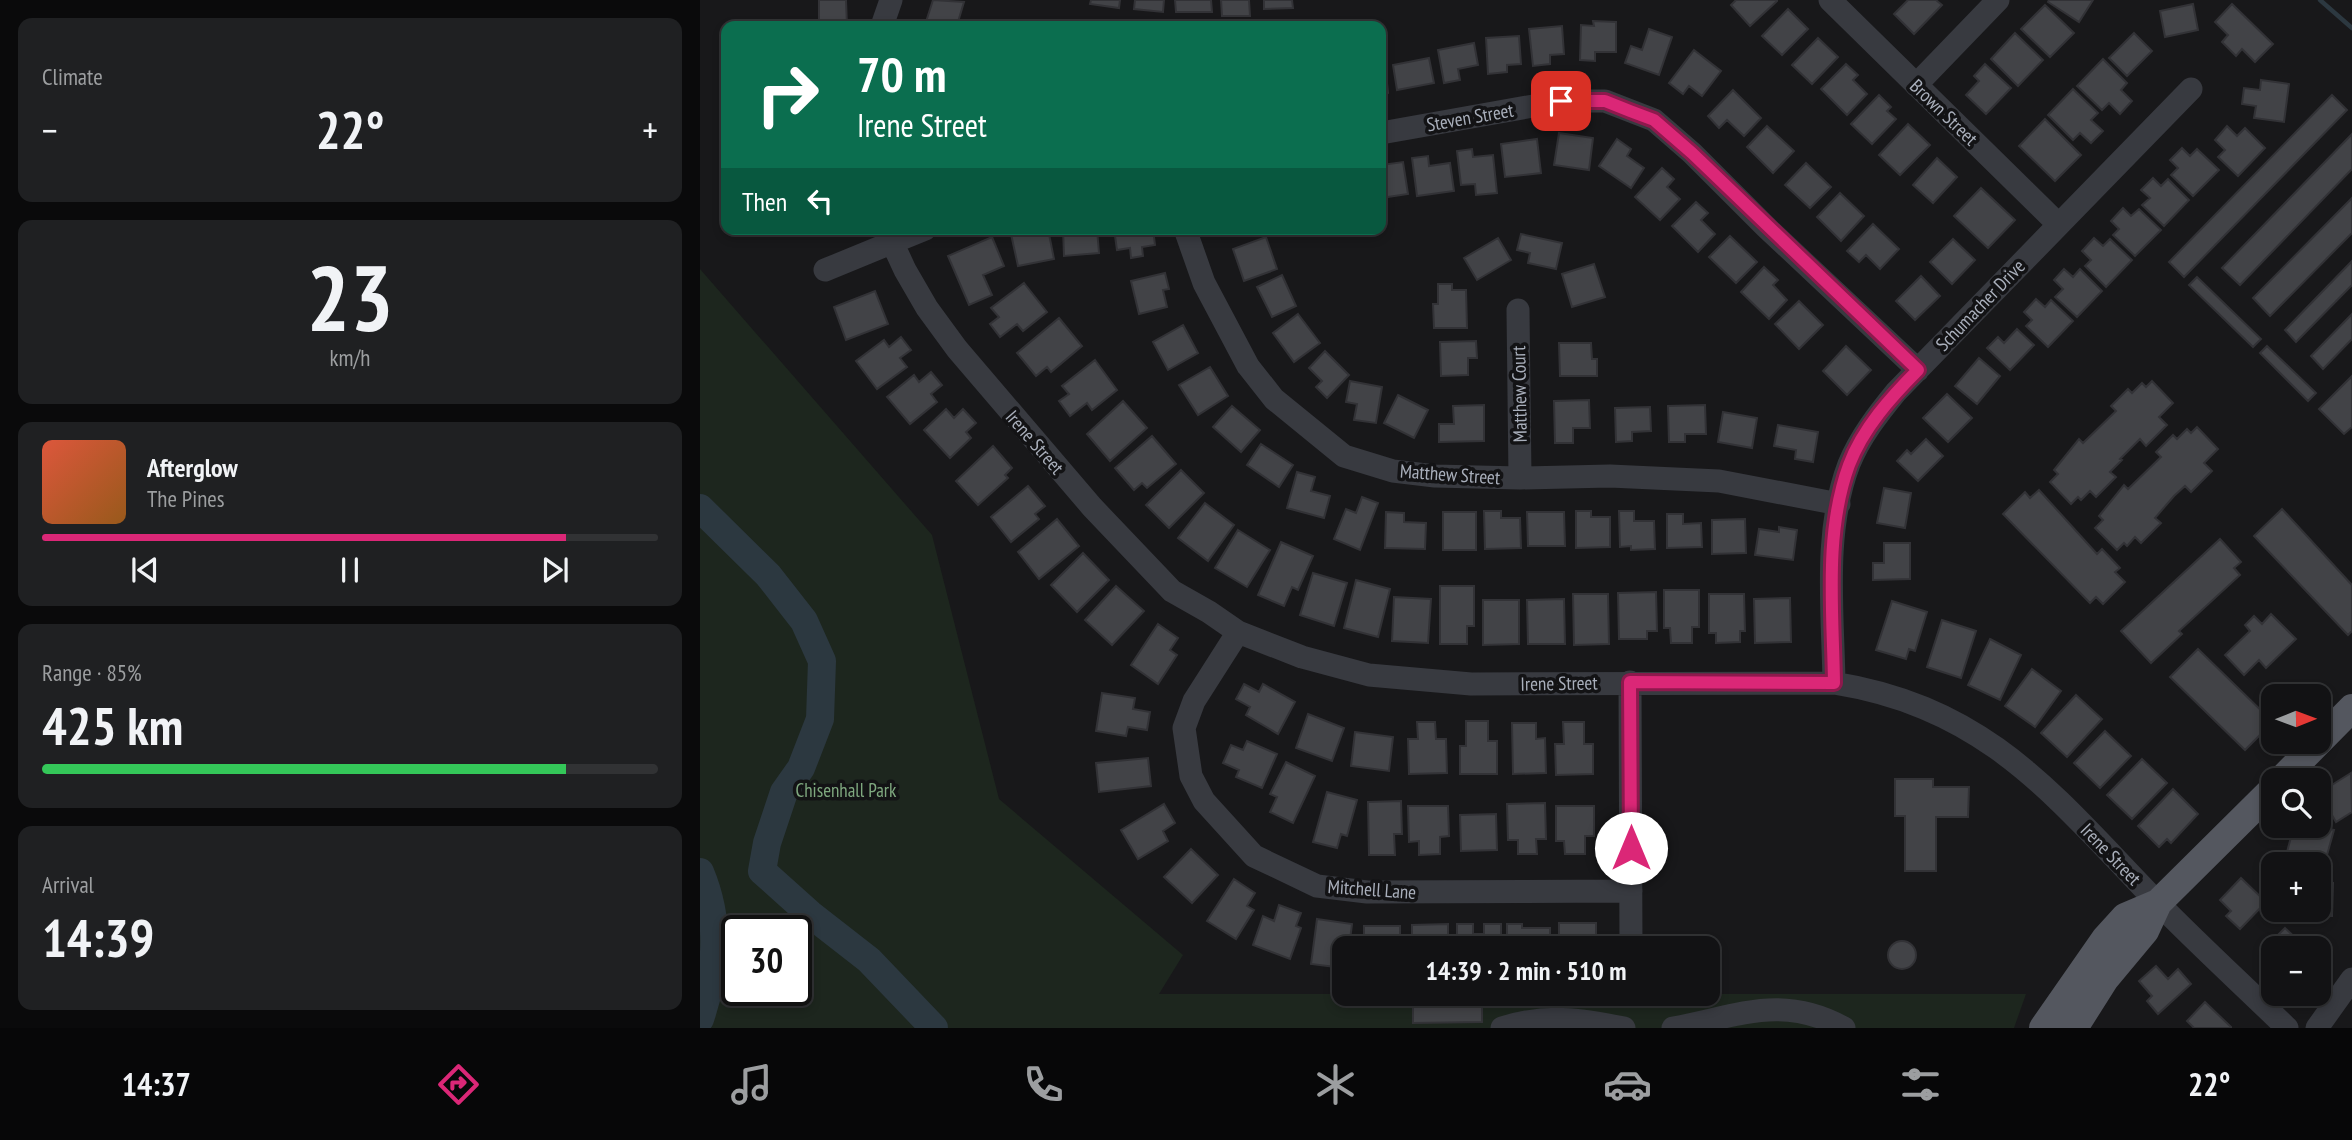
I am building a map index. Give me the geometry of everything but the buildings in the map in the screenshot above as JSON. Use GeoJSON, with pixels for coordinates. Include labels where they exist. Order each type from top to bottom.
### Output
{"type":"FeatureCollection","features":[{"type":"Feature","properties":{"kind":"main road"},"geometry":{"type":"LineString","coordinates":[[2293,768],[2352,708]]}},
{"type":"Feature","properties":{"kind":"main road"},"geometry":{"type":"LineString","coordinates":[[2074,1028],[2105,979],[2146,931],[2158,904],[2261,801]]}},
{"type":"Feature","properties":{"kind":"main road"},"geometry":{"type":"LineString","coordinates":[[2043,1028],[2105,939],[2125,917],[2158,904]]}},
{"type":"Feature","properties":{"kind":"street"},"geometry":{"type":"LineString","coordinates":[[884,21],[891,0]]}},
{"type":"Feature","properties":{"kind":"street","name":"Brown Street"},"geometry":{"type":"LineString","coordinates":[[1830,0],[2058,224]]}},
{"type":"Feature","properties":{"kind":"street"},"geometry":{"type":"LineString","coordinates":[[1916,85],[1998,0]]}},
{"type":"Feature","properties":{"kind":"street","name":"Schumacher Drive"},"geometry":{"type":"LineString","coordinates":[[1834,683],[1834,533],[1849,465],[1862,438],[1882,409],[1918,370],[2191,89]]}},
{"type":"Feature","properties":{"kind":"street","name":"Steven Street"},"geometry":{"type":"LineString","coordinates":[[1386,132],[1561,101],[1605,101],[1654,120],[1692,153],[1918,370]]}},
{"type":"Feature","properties":{"kind":"street"},"geometry":{"type":"LineString","coordinates":[[825,270],[889,235]]}},
{"type":"Feature","properties":{"kind":"street","name":"Irene Street"},"geometry":{"type":"LineString","coordinates":[[889,235],[922,299],[957,349],[1092,507],[1172,591],[1238,632],[1302,657],[1369,675],[1471,684],[1834,683],[1888,694],[1928,708],[2000,748],[2029,773],[2158,904],[2287,1028]]}},
{"type":"Feature","properties":{"kind":"street","name":"Matthew Street"},"geometry":{"type":"LineString","coordinates":[[1187,235],[1204,283],[1248,366],[1274,400],[1344,456],[1393,471],[1435,476],[1610,476],[1719,481],[1839,504]]}},
{"type":"Feature","properties":{"kind":"street","name":"Matthew Court"},"geometry":{"type":"LineString","coordinates":[[1518,310],[1520,478]]}},
{"type":"Feature","properties":{"kind":"street","name":"Mitchell Lane"},"geometry":{"type":"LineString","coordinates":[[1238,632],[1194,701],[1184,728],[1191,776],[1203,801],[1254,856],[1317,886],[1367,892],[1631,891]]}},
{"type":"Feature","properties":{"kind":"street"},"geometry":{"type":"LineString","coordinates":[[1630,682],[1631,936]]}},
{"type":"Feature","properties":{"kind":"street"},"geometry":{"type":"LineString","coordinates":[[2317,1028],[2352,979]]}},
{"type":"Feature","properties":{"kind":"street"},"geometry":{"type":"LineString","coordinates":[[1674,1028],[1732,1013],[1767,1009],[1793,1010],[1832,1021],[1844,1028]]}},
{"type":"Feature","properties":{"kind":"street"},"geometry":{"type":"LineString","coordinates":[[1502,1028],[1528,1019],[1576,1019],[1624,1028]]}},
{"type":"Feature","properties":{"kind":"green space","name":"Chisenhall Park"},"geometry":{"type":"Polygon","coordinates":[[[700,269],[932,535],[999,799],[1183,955],[1159,994],[1332,994],[1332,1006],[1720,1006],[1720,994],[2026,994],[2014,1028],[700,1028],[700,269]]]}},
{"type":"Feature","properties":{"kind":"waterway"},"geometry":{"type":"LineString","coordinates":[[2320,0],[2352,28]]}},
{"type":"Feature","properties":{"kind":"waterway"},"geometry":{"type":"LineString","coordinates":[[700,508],[768,575],[804,621],[822,661],[820,719],[801,768],[784,792],[767,843],[762,871],[810,914],[869,960],[934,1028]]}},
{"type":"Feature","properties":{"kind":"waterway"},"geometry":{"type":"LineString","coordinates":[[700,872],[714,927],[713,964],[700,1019]]}},
{"type":"Feature","properties":{"kind":"route"},"geometry":{"type":"LineString","coordinates":[[1561,101],[1605,101],[1654,120],[1692,153],[1766,227],[1918,370],[1882,409],[1862,438],[1849,465],[1834,533],[1834,683],[1630,682],[1631,848]]}}]}
